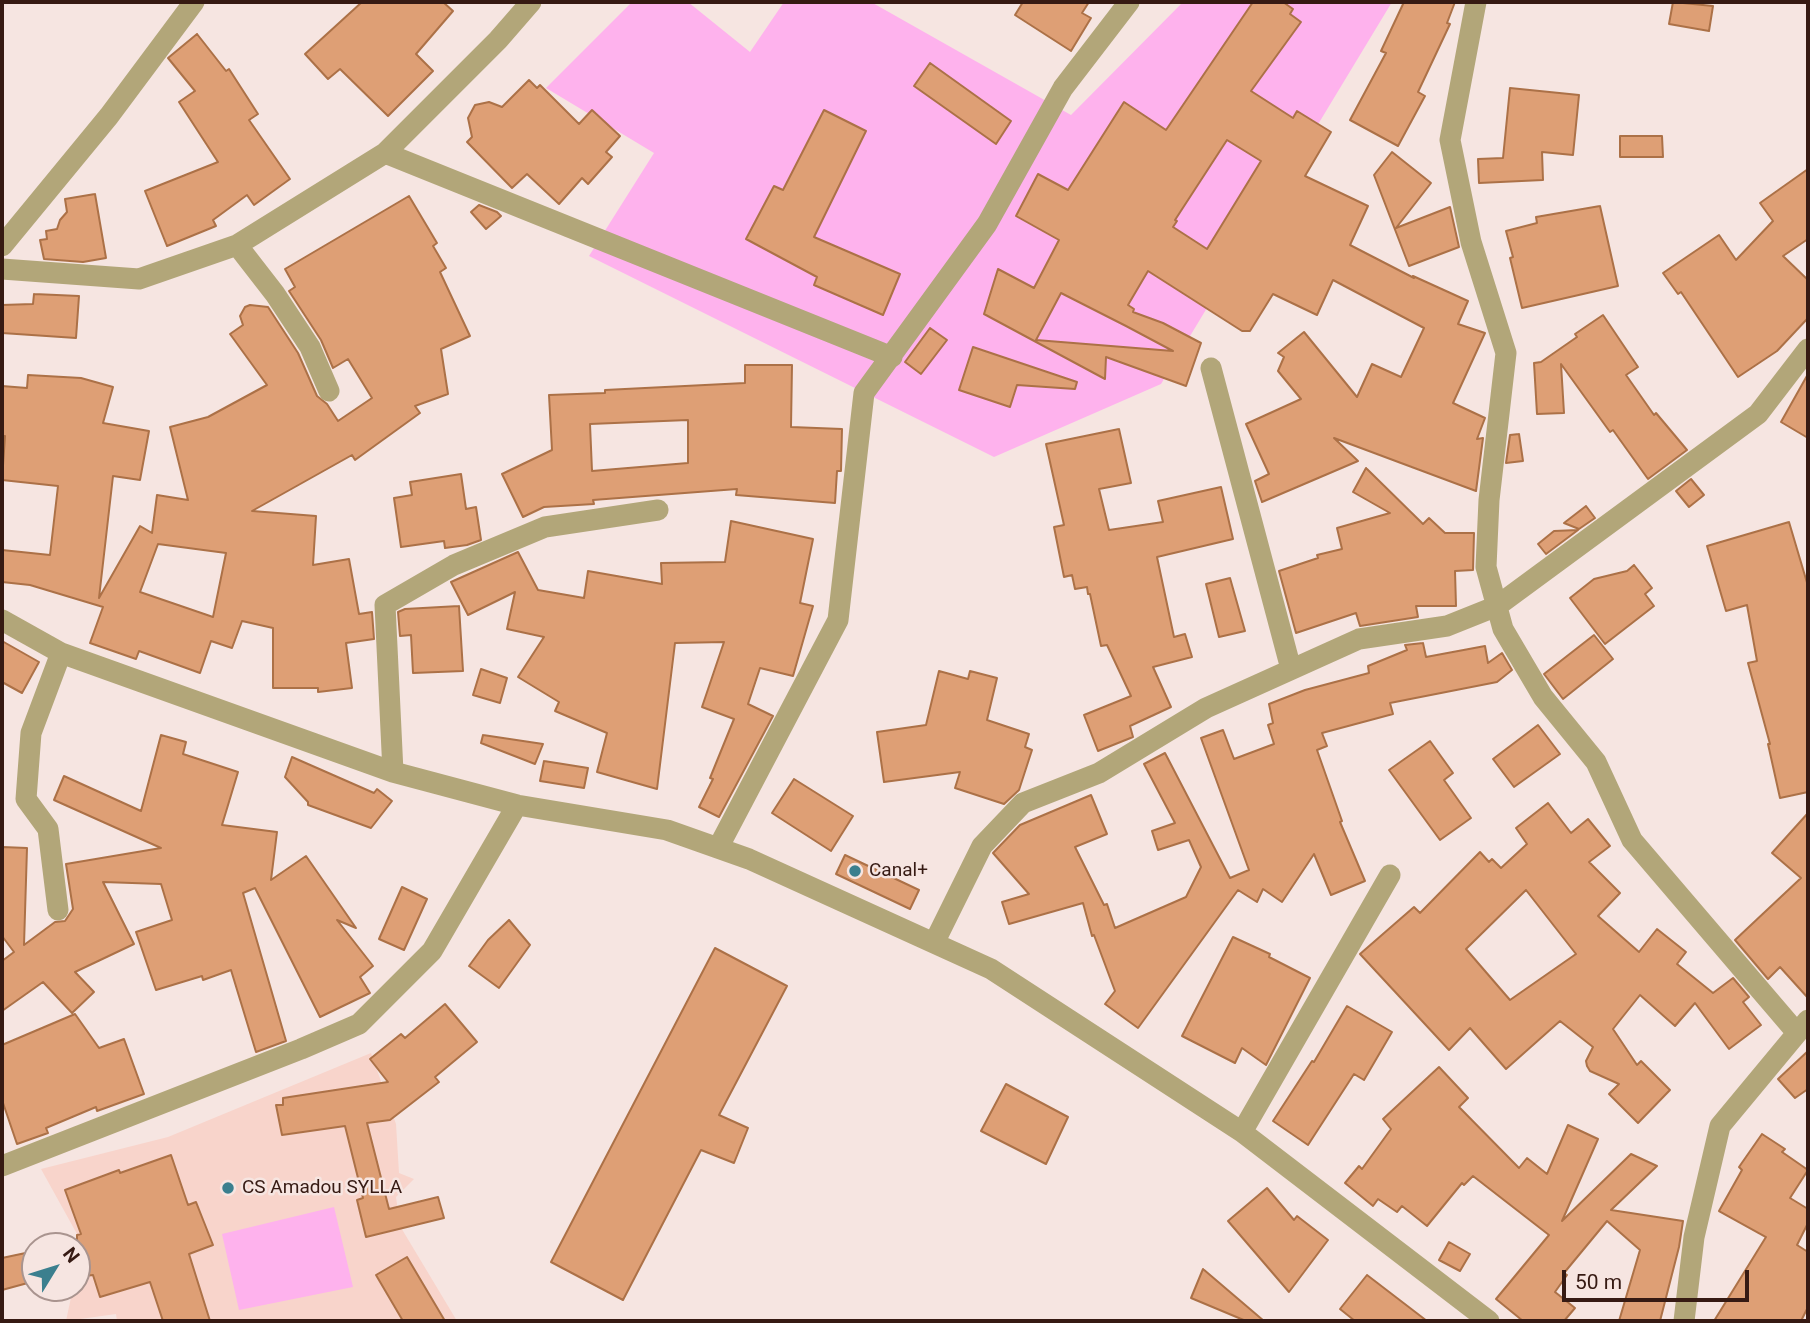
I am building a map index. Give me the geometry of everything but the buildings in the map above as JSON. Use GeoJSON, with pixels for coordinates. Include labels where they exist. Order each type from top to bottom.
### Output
{"type":"FeatureCollection","features":[{"type":"Feature","properties":{"kind":"street"},"geometry":{"type":"LineString","coordinates":[[2,246],[109,116],[194,2]]}},
{"type":"Feature","properties":{"kind":"street"},"geometry":{"type":"LineString","coordinates":[[2,269],[139,279],[237,245],[385,153],[498,40],[531,2]]}},
{"type":"Feature","properties":{"kind":"street"},"geometry":{"type":"LineString","coordinates":[[718,848],[838,620],[864,393],[988,224],[1063,88],[1129,2]]}},
{"type":"Feature","properties":{"kind":"street"},"geometry":{"type":"LineString","coordinates":[[1476,2],[1450,140],[1471,242],[1506,353],[1489,500],[1486,567],[1503,629],[1543,697],[1596,762],[1632,840],[1802,1027],[1720,1126],[1694,1237],[1684,1321]]}},
{"type":"Feature","properties":{"kind":"street"},"geometry":{"type":"LineString","coordinates":[[385,153],[892,356]]}},
{"type":"Feature","properties":{"kind":"street"},"geometry":{"type":"LineString","coordinates":[[237,245],[275,294],[310,347],[329,391]]}},
{"type":"Feature","properties":{"kind":"street"},"geometry":{"type":"LineString","coordinates":[[934,943],[982,846],[1023,803],[1099,773],[1206,708],[1359,639],[1447,626],[1497,606],[1758,414],[1808,349]]}},
{"type":"Feature","properties":{"kind":"street"},"geometry":{"type":"LineString","coordinates":[[1211,368],[1291,669]]}},
{"type":"Feature","properties":{"kind":"street"},"geometry":{"type":"LineString","coordinates":[[393,772],[385,605],[454,565],[545,527],[658,510]]}},
{"type":"Feature","properties":{"kind":"street"},"geometry":{"type":"LineString","coordinates":[[2,620],[61,653],[393,772],[517,805],[667,830],[749,859],[934,943],[990,970],[1242,1132],[1489,1321]]}},
{"type":"Feature","properties":{"kind":"street"},"geometry":{"type":"LineString","coordinates":[[58,910],[48,830],[26,799],[31,733],[61,653]]}},
{"type":"Feature","properties":{"kind":"street"},"geometry":{"type":"LineString","coordinates":[[2,1166],[359,1024],[432,951],[517,805]]}},
{"type":"Feature","properties":{"kind":"street"},"geometry":{"type":"LineString","coordinates":[[1242,1132],[1391,875]]}},
{"type":"Feature","properties":{"kind":"shaded area"},"geometry":{"type":"Polygon","coordinates":[[[632,2],[688,2],[750,52],[784,2],[871,2],[1071,115],[1183,2],[1392,2],[1161,384],[994,457],[589,256],[654,153],[546,88],[632,2]]]}},
{"type":"Feature","properties":{"kind":"shaded area","name":"CS Amadou SYLLA"},"geometry":{"type":"Polygon","coordinates":[[[371,1053],[396,1124],[399,1173],[414,1179],[396,1197],[400,1226],[457,1321],[117,1321],[116,1314],[66,1321],[70,1302],[91,1302],[91,1232],[76,1232],[41,1169],[168,1137],[371,1053]]]}},
{"type":"Feature","properties":{"kind":"shaded area"},"geometry":{"type":"Polygon","coordinates":[[[334,1207],[353,1287],[239,1310],[222,1234],[334,1207]]]}},
{"type":"Feature","properties":{"kind":"place","name":"Canal+"},"geometry":{"type":"Point","coordinates":[855,871]}},
{"type":"Feature","properties":{"kind":"place","name":"CS Amadou SYLLA"},"geometry":{"type":"Point","coordinates":[228,1188]}}]}
